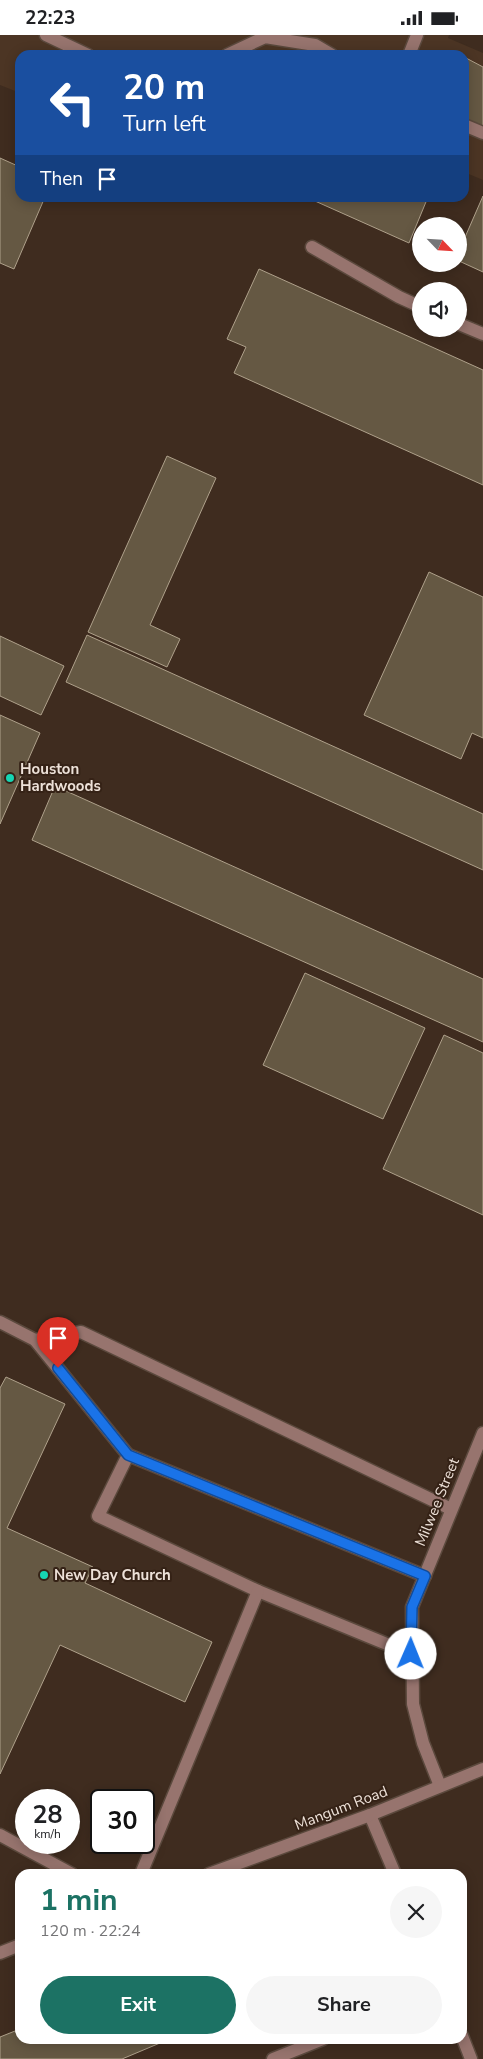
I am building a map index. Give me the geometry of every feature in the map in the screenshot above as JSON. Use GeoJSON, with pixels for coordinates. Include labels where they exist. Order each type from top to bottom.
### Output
{"type":"FeatureCollection","features":[{"type":"Feature","properties":{"kind":"street"},"geometry":{"type":"LineString","coordinates":[[46,35],[78,50]]}},
{"type":"Feature","properties":{"kind":"street"},"geometry":{"type":"LineString","coordinates":[[411,50],[418,35]]}},
{"type":"Feature","properties":{"kind":"street"},"geometry":{"type":"LineString","coordinates":[[238,50],[265,37],[316,45],[324,50]]}},
{"type":"Feature","properties":{"kind":"street"},"geometry":{"type":"LineString","coordinates":[[469,127],[483,133]]}},
{"type":"Feature","properties":{"kind":"street"},"geometry":{"type":"LineString","coordinates":[[312,247],[412,303]]}},
{"type":"Feature","properties":{"kind":"street"},"geometry":{"type":"LineString","coordinates":[[467,327],[483,334]]}},
{"type":"Feature","properties":{"kind":"street"},"geometry":{"type":"LineString","coordinates":[[0,1322],[35,1340],[128,1455],[425,1576]]}},
{"type":"Feature","properties":{"kind":"street"},"geometry":{"type":"LineString","coordinates":[[35,1340],[80,1332],[451,1509]]}},
{"type":"Feature","properties":{"kind":"street","name":"Milwee Street"},"geometry":{"type":"LineString","coordinates":[[440,1786],[424,1743],[413,1704],[412,1607],[483,1433]]}},
{"type":"Feature","properties":{"kind":"street"},"geometry":{"type":"LineString","coordinates":[[128,1455],[98,1516],[258,1591],[411,1654]]}},
{"type":"Feature","properties":{"kind":"street"},"geometry":{"type":"LineString","coordinates":[[143,1869],[258,1591]]}},
{"type":"Feature","properties":{"kind":"street","name":"Mangum Road"},"geometry":{"type":"LineString","coordinates":[[223,1869],[370,1815],[483,1769]]}},
{"type":"Feature","properties":{"kind":"street"},"geometry":{"type":"LineString","coordinates":[[370,1815],[393,1869]]}},
{"type":"Feature","properties":{"kind":"street"},"geometry":{"type":"LineString","coordinates":[[0,1835],[63,1869]]}},
{"type":"Feature","properties":{"kind":"street"},"geometry":{"type":"LineString","coordinates":[[0,1953],[15,1947]]}},
{"type":"Feature","properties":{"kind":"street"},"geometry":{"type":"LineString","coordinates":[[273,2059],[310,2044]]}},
{"type":"Feature","properties":{"kind":"street"},"geometry":{"type":"LineString","coordinates":[[465,2044],[471,2059]]}},
{"type":"Feature","properties":{"kind":"shaded area"},"geometry":{"type":"Polygon","coordinates":[[[0,35],[449,35],[448,38],[483,53],[483,180],[469,174],[469,50],[15,50],[15,91],[0,85],[0,35]]]}},
{"type":"Feature","properties":{"kind":"building"},"geometry":{"type":"Polygon","coordinates":[[[469,60],[483,67],[483,124],[477,137],[469,134],[469,60]]]}},
{"type":"Feature","properties":{"kind":"building"},"geometry":{"type":"Polygon","coordinates":[[[0,158],[15,165],[15,202],[43,202],[14,269],[0,263],[0,158]]]}},
{"type":"Feature","properties":{"kind":"building"},"geometry":{"type":"Polygon","coordinates":[[[483,196],[483,272],[468,265],[468,230],[483,196]]]}},
{"type":"Feature","properties":{"kind":"building"},"geometry":{"type":"Polygon","coordinates":[[[317,202],[426,202],[420,217],[412,217],[412,236],[409,243],[317,202]]]}},
{"type":"Feature","properties":{"kind":"building"},"geometry":{"type":"Polygon","coordinates":[[[259,269],[483,370],[483,485],[234,373],[246,347],[227,339],[259,269]]]}},
{"type":"Feature","properties":{"kind":"building"},"geometry":{"type":"Polygon","coordinates":[[[167,456],[216,478],[150,625],[180,639],[167,667],[88,632],[167,456]]]}},
{"type":"Feature","properties":{"kind":"building"},"geometry":{"type":"Polygon","coordinates":[[[429,572],[483,597],[483,738],[472,733],[461,759],[364,715],[429,572]]]}},
{"type":"Feature","properties":{"kind":"building"},"geometry":{"type":"Polygon","coordinates":[[[87,635],[483,814],[483,870],[66,682],[87,635]]]}},
{"type":"Feature","properties":{"kind":"building"},"geometry":{"type":"Polygon","coordinates":[[[0,636],[64,666],[41,715],[0,696],[0,636]]]}},
{"type":"Feature","properties":{"kind":"building","name":"Houston Hardwoods"},"geometry":{"type":"Polygon","coordinates":[[[0,715],[40,733],[0,824],[0,715]]]}},
{"type":"Feature","properties":{"kind":"building"},"geometry":{"type":"Polygon","coordinates":[[[55,786],[483,979],[483,1042],[32,840],[55,786]]]}},
{"type":"Feature","properties":{"kind":"building"},"geometry":{"type":"Polygon","coordinates":[[[305,973],[425,1028],[383,1119],[263,1065],[305,973]]]}},
{"type":"Feature","properties":{"kind":"building"},"geometry":{"type":"Polygon","coordinates":[[[444,1035],[483,1053],[483,1215],[383,1169],[444,1035]]]}},
{"type":"Feature","properties":{"kind":"building","name":"New Day Church"},"geometry":{"type":"Polygon","coordinates":[[[6,1377],[65,1404],[7,1528],[93,1567],[85,1583],[212,1642],[185,1702],[60,1645],[0,1774],[0,1388],[6,1377]]]}},
{"type":"Feature","properties":{"kind":"building"},"geometry":{"type":"Polygon","coordinates":[[[15,2031],[15,2044],[158,2044],[122,2059],[0,2059],[0,2037],[15,2031]]]}},
{"type":"Feature","properties":{"kind":"place","name":"Houston Hardwoods"},"geometry":{"type":"Point","coordinates":[10,778]}},
{"type":"Feature","properties":{"kind":"place","name":"New Day Church"},"geometry":{"type":"Point","coordinates":[44,1575]}},
{"type":"Feature","properties":{"kind":"route"},"geometry":{"type":"LineString","coordinates":[[58,1368],[128,1455],[425,1576],[412,1607],[411,1654]]}}]}
